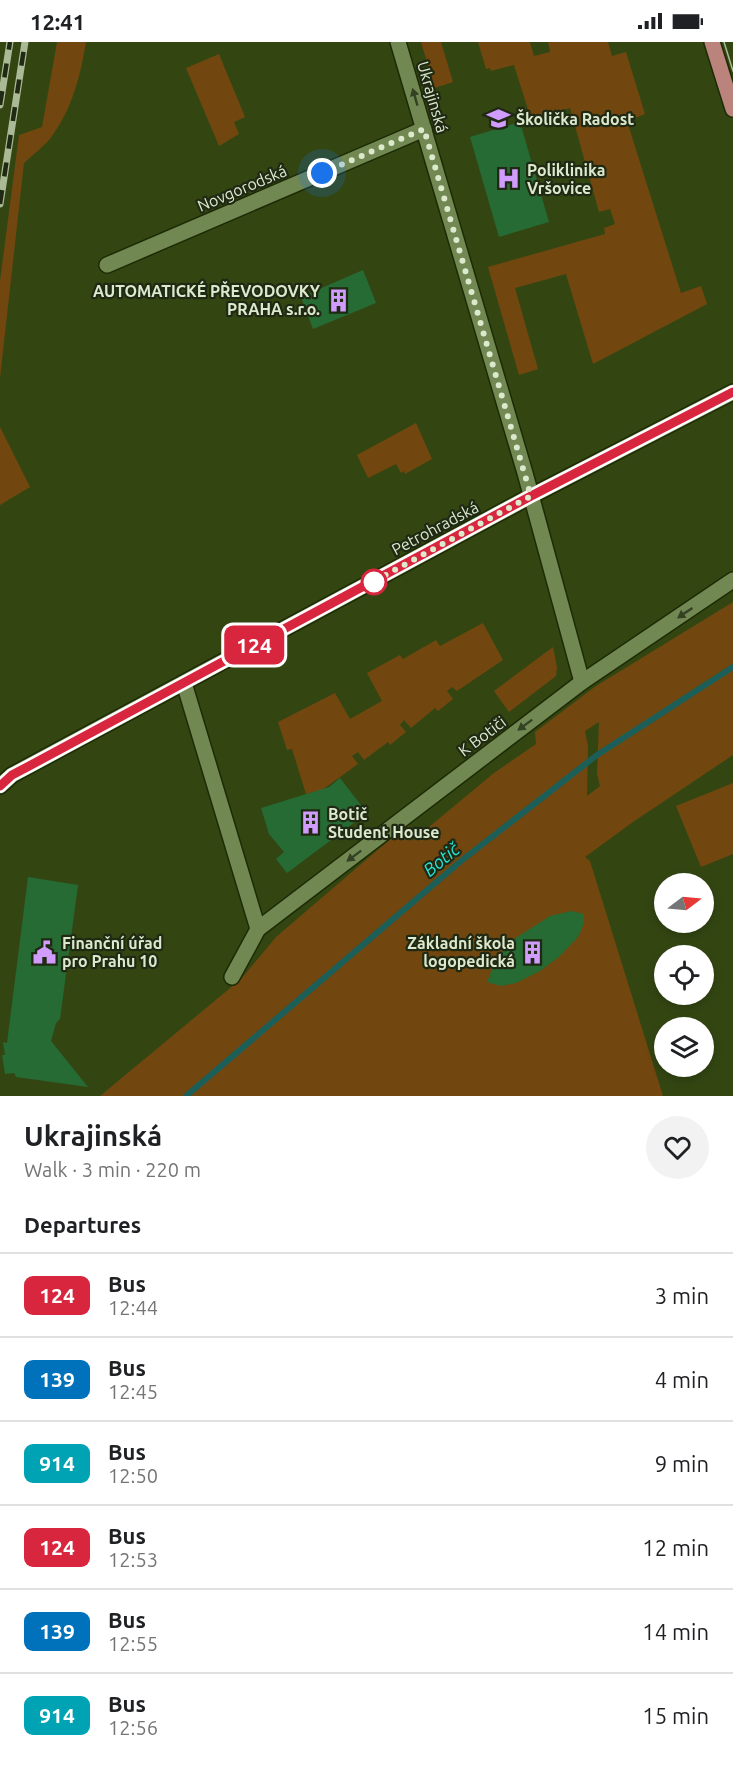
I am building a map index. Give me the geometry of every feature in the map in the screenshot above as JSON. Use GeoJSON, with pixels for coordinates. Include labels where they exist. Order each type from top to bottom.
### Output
{"type":"FeatureCollection","features":[{"type":"Feature","properties":{"kind":"main road"},"geometry":{"type":"LineString","coordinates":[[712,42],[733,109]]}},
{"type":"Feature","properties":{"kind":"street","name":"Ukrajinská"},"geometry":{"type":"LineString","coordinates":[[398,42],[531,496],[582,682]]}},
{"type":"Feature","properties":{"kind":"street","name":"Novgorodská"},"geometry":{"type":"LineString","coordinates":[[107,265],[424,129]]}},
{"type":"Feature","properties":{"kind":"street","name":"Petrohradská"},"geometry":{"type":"LineString","coordinates":[[0,786],[12,775],[184,682],[531,496],[733,392]]}},
{"type":"Feature","properties":{"kind":"street","name":"K Botiči"},"geometry":{"type":"LineString","coordinates":[[232,977],[258,929],[582,682],[733,580]]}},
{"type":"Feature","properties":{"kind":"street"},"geometry":{"type":"LineString","coordinates":[[184,682],[258,929]]}},
{"type":"Feature","properties":{"kind":"shaded area"},"geometry":{"type":"Polygon","coordinates":[[[57,42],[86,42],[78,79],[59,126],[49,140],[24,163],[0,378],[0,281],[19,135],[42,127],[57,42]]]}},
{"type":"Feature","properties":{"kind":"shaded area"},"geometry":{"type":"Polygon","coordinates":[[[421,42],[441,42],[453,82],[435,88],[421,42]]]}},
{"type":"Feature","properties":{"kind":"shaded area"},"geometry":{"type":"Polygon","coordinates":[[[478,42],[530,42],[534,56],[550,52],[548,42],[608,42],[612,56],[626,52],[645,114],[627,121],[681,293],[701,286],[707,304],[593,364],[566,274],[515,288],[538,369],[519,375],[488,267],[605,234],[604,228],[615,224],[610,209],[599,212],[570,108],[531,119],[514,65],[491,71],[490,68],[486,69],[478,42]]]}},
{"type":"Feature","properties":{"kind":"shaded area"},"geometry":{"type":"Polygon","coordinates":[[[219,54],[245,117],[234,122],[239,134],[219,146],[186,68],[219,54]]]}},
{"type":"Feature","properties":{"kind":"shaded area"},"geometry":{"type":"Polygon","coordinates":[[[416,423],[432,459],[405,474],[404,471],[401,473],[396,464],[368,478],[357,455],[416,423]]]}},
{"type":"Feature","properties":{"kind":"shaded area"},"geometry":{"type":"Polygon","coordinates":[[[0,427],[30,487],[0,505],[0,427]]]}},
{"type":"Feature","properties":{"kind":"shaded area"},"geometry":{"type":"Polygon","coordinates":[[[733,602],[733,755],[585,857],[590,861],[654,1067],[654,1077],[657,1077],[663,1096],[100,1096],[241,979],[276,937],[409,823],[412,841],[494,773],[536,744],[535,732],[596,686],[733,602]],[[599,722],[585,731],[588,746],[587,796],[600,786],[597,774],[599,722]]]}},
{"type":"Feature","properties":{"kind":"shaded area"},"geometry":{"type":"Polygon","coordinates":[[[483,623],[503,660],[457,691],[452,687],[447,691],[453,699],[438,711],[435,708],[411,728],[404,720],[400,725],[406,732],[390,745],[388,742],[364,760],[358,752],[352,756],[358,764],[322,790],[306,794],[292,749],[287,750],[278,722],[335,693],[350,719],[382,701],[367,673],[400,655],[403,659],[436,640],[440,646],[483,623]]]}},
{"type":"Feature","properties":{"kind":"shaded area"},"geometry":{"type":"Polygon","coordinates":[[[553,647],[557,667],[556,676],[509,712],[494,691],[553,647]]]}},
{"type":"Feature","properties":{"kind":"shaded area"},"geometry":{"type":"Polygon","coordinates":[[[733,783],[733,854],[701,867],[676,806],[733,783]]]}},
{"type":"Feature","properties":{"kind":"building","name":"Poliklinika Vršovice"},"geometry":{"type":"Polygon","coordinates":[[[520,122],[549,222],[499,237],[470,137],[520,122]]]}},
{"type":"Feature","properties":{"kind":"building","name":"AUTOMATICKÉ PŘEVODOVKY PRAHA s.r.o."},"geometry":{"type":"Polygon","coordinates":[[[363,270],[376,303],[313,329],[301,297],[363,270]]]}},
{"type":"Feature","properties":{"kind":"building","name":"Botič Student House"},"geometry":{"type":"Polygon","coordinates":[[[340,778],[367,813],[287,873],[276,859],[284,852],[269,834],[261,808],[329,787],[340,778]]]}},
{"type":"Feature","properties":{"kind":"building","name":"Finanční úřad pro Prahu 10"},"geometry":{"type":"Polygon","coordinates":[[[28,877],[78,885],[60,1019],[56,1023],[51,1041],[88,1087],[16,1077],[14,1073],[5,1074],[2,1055],[5,1055],[3,1042],[7,1043],[28,877]]]}},
{"type":"Feature","properties":{"kind":"building","name":"Základní škola logopedická"},"geometry":{"type":"Polygon","coordinates":[[[571,911],[584,914],[584,923],[578,937],[559,957],[540,971],[516,983],[501,986],[487,982],[497,957],[514,939],[550,916],[571,911]]]}},
{"type":"Feature","properties":{"kind":"waterway","name":"Botič"},"geometry":{"type":"LineString","coordinates":[[186,1096],[461,861],[597,755],[733,667]]}},
{"type":"Feature","properties":{"kind":"tram line"},"geometry":{"type":"LineString","coordinates":[[724,42],[733,71]]}},
{"type":"Feature","properties":{"kind":"railway"},"geometry":{"type":"LineString","coordinates":[[0,105],[10,42]]}},
{"type":"Feature","properties":{"kind":"railway"},"geometry":{"type":"LineString","coordinates":[[0,204],[25,42]]}},
{"type":"Feature","properties":{"kind":"bus line","name":"124"},"geometry":{"type":"LineString","coordinates":[[0,786],[12,775],[531,496],[733,392]]}},
{"type":"Feature","properties":{"kind":"place","name":"Školička Radost"},"geometry":{"type":"Point","coordinates":[498,119]}},
{"type":"Feature","properties":{"kind":"place","name":"Poliklinika Vršovice"},"geometry":{"type":"Point","coordinates":[509,179]}},
{"type":"Feature","properties":{"kind":"place","name":"AUTOMATICKÉ PŘEVODOVKY PRAHA s.r.o."},"geometry":{"type":"Point","coordinates":[338,300]}},
{"type":"Feature","properties":{"kind":"place","name":"Botič Student House"},"geometry":{"type":"Point","coordinates":[310,823]}},
{"type":"Feature","properties":{"kind":"place","name":"Finanční úřad pro Prahu 10"},"geometry":{"type":"Point","coordinates":[44,952]}},
{"type":"Feature","properties":{"kind":"place","name":"Základní škola logopedická"},"geometry":{"type":"Point","coordinates":[533,952]}},
{"type":"Feature","properties":{"kind":"route"},"geometry":{"type":"LineString","coordinates":[[322,173],[424,129],[531,496],[369,584],[374,582]]}}]}
